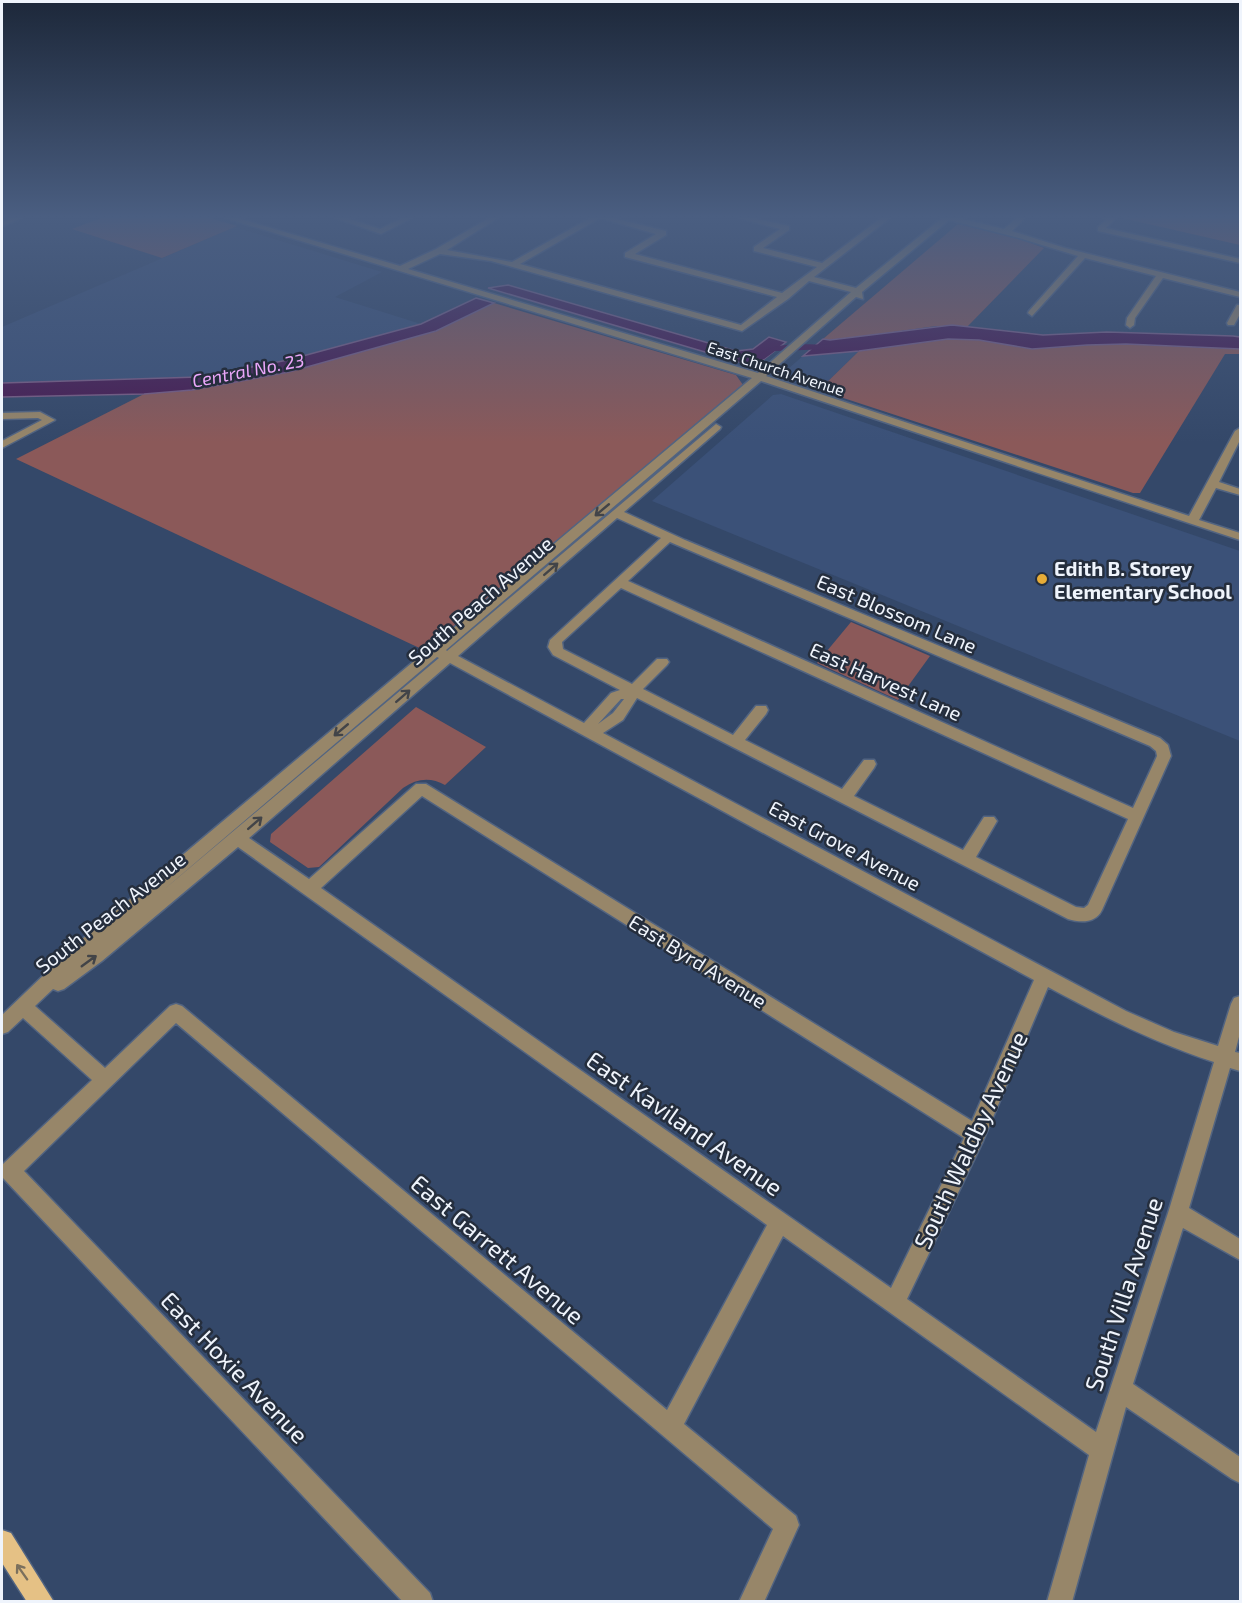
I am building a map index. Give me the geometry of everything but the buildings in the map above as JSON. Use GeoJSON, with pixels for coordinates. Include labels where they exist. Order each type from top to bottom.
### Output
{"type":"FeatureCollection","features":[{"type":"Feature","properties":{"kind":"main road"},"geometry":{"type":"LineString","coordinates":[[2,1542],[42,1602]]}},
{"type":"Feature","properties":{"kind":"street","name":"East Church Avenue"},"geometry":{"type":"LineString","coordinates":[[480,293],[764,379],[1240,537]]}},
{"type":"Feature","properties":{"kind":"street"},"geometry":{"type":"LineString","coordinates":[[614,293],[742,328],[790,293]]}},
{"type":"Feature","properties":{"kind":"street"},"geometry":{"type":"LineString","coordinates":[[769,293],[785,297]]}},
{"type":"Feature","properties":{"kind":"street"},"geometry":{"type":"LineString","coordinates":[[834,324],[837,317],[860,297],[850,293]]}},
{"type":"Feature","properties":{"kind":"street","name":"South Peach Avenue"},"geometry":{"type":"LineString","coordinates":[[24,1007],[96,956],[238,838],[442,654],[692,434],[764,379],[787,353],[811,344],[869,293]]}},
{"type":"Feature","properties":{"kind":"street"},"geometry":{"type":"LineString","coordinates":[[1032,313],[1050,293]]}},
{"type":"Feature","properties":{"kind":"street"},"geometry":{"type":"LineString","coordinates":[[1130,325],[1131,318],[1149,293]]}},
{"type":"Feature","properties":{"kind":"street","name":"South Peach Avenue"},"geometry":{"type":"LineString","coordinates":[[2,1026],[80,951],[616,513],[798,349],[854,294]]}},
{"type":"Feature","properties":{"kind":"street"},"geometry":{"type":"LineString","coordinates":[[1232,323],[1240,307]]}},
{"type":"Feature","properties":{"kind":"street"},"geometry":{"type":"LineString","coordinates":[[2,416],[40,416],[51,420],[2,445]]}},
{"type":"Feature","properties":{"kind":"street"},"geometry":{"type":"LineString","coordinates":[[647,486],[644,484],[645,479],[683,446],[692,434]]}},
{"type":"Feature","properties":{"kind":"street"},"geometry":{"type":"LineString","coordinates":[[1193,520],[1240,435]]}},
{"type":"Feature","properties":{"kind":"street"},"geometry":{"type":"LineString","coordinates":[[1212,483],[1240,492]]}},
{"type":"Feature","properties":{"kind":"street","name":"East Blossom Lane"},"geometry":{"type":"LineString","coordinates":[[616,513],[1160,741],[1164,756],[1137,816]]}},
{"type":"Feature","properties":{"kind":"street"},"geometry":{"type":"LineString","coordinates":[[669,537],[556,640],[555,646],[558,652],[1074,914],[1086,915],[1094,910],[1137,816]]}},
{"type":"Feature","properties":{"kind":"street","name":"East Harvest Lane"},"geometry":{"type":"LineString","coordinates":[[620,582],[1137,816]]}},
{"type":"Feature","properties":{"kind":"street","name":"East Grove Avenue"},"geometry":{"type":"LineString","coordinates":[[442,654],[1120,1017],[1172,1040],[1232,1059]]}},
{"type":"Feature","properties":{"kind":"street"},"geometry":{"type":"LineString","coordinates":[[634,690],[630,703],[604,729],[591,732],[591,722],[616,696],[634,690],[662,662]]}},
{"type":"Feature","properties":{"kind":"street"},"geometry":{"type":"LineString","coordinates":[[603,710],[612,710],[615,717]]}},
{"type":"Feature","properties":{"kind":"street"},"geometry":{"type":"LineString","coordinates":[[736,741],[761,710]]}},
{"type":"Feature","properties":{"kind":"street"},"geometry":{"type":"LineString","coordinates":[[845,797],[869,764]]}},
{"type":"Feature","properties":{"kind":"street","name":"East Byrd Avenue"},"geometry":{"type":"LineString","coordinates":[[309,889],[421,789],[976,1134]]}},
{"type":"Feature","properties":{"kind":"street"},"geometry":{"type":"LineString","coordinates":[[966,859],[989,821]]}},
{"type":"Feature","properties":{"kind":"street","name":"East Kaviland Avenue"},"geometry":{"type":"LineString","coordinates":[[238,838],[1102,1450]]}},
{"type":"Feature","properties":{"kind":"street","name":"South Waldby Avenue"},"geometry":{"type":"LineString","coordinates":[[894,1304],[976,1134],[1044,976]]}},
{"type":"Feature","properties":{"kind":"street","name":"South Villa Avenue"},"geometry":{"type":"LineString","coordinates":[[1059,1602],[1120,1389],[1232,1059],[1240,1004]]}},
{"type":"Feature","properties":{"kind":"street"},"geometry":{"type":"LineString","coordinates":[[24,1007],[105,1080]]}},
{"type":"Feature","properties":{"kind":"street","name":"East Garrett Avenue"},"geometry":{"type":"LineString","coordinates":[[105,1080],[176,1012],[787,1525],[751,1602]]}},
{"type":"Feature","properties":{"kind":"street","name":"East Hoxie Avenue"},"geometry":{"type":"LineString","coordinates":[[105,1080],[10,1171],[421,1602]]}},
{"type":"Feature","properties":{"kind":"street"},"geometry":{"type":"LineString","coordinates":[[1178,1213],[1240,1250]]}},
{"type":"Feature","properties":{"kind":"street"},"geometry":{"type":"LineString","coordinates":[[670,1428],[780,1222]]}},
{"type":"Feature","properties":{"kind":"street"},"geometry":{"type":"LineString","coordinates":[[1120,1389],[1240,1471]]}},
{"type":"Feature","properties":{"kind":"shaded area"},"geometry":{"type":"Polygon","coordinates":[[[82,293],[343,293],[335,297],[421,324],[288,360],[199,377],[2,383],[2,327],[82,293]]]}},
{"type":"Feature","properties":{"kind":"shaded area"},"geometry":{"type":"Polygon","coordinates":[[[877,293],[1000,293],[967,327],[936,326],[830,341],[823,339],[877,293]]]}},
{"type":"Feature","properties":{"kind":"shaded area"},"geometry":{"type":"Polygon","coordinates":[[[494,303],[736,375],[743,385],[428,652],[16,459],[144,394],[192,390],[289,372],[436,331],[494,303]]]}},
{"type":"Feature","properties":{"kind":"shaded area"},"geometry":{"type":"Polygon","coordinates":[[[948,339],[979,340],[1032,349],[1126,344],[1240,349],[1240,354],[1225,354],[1140,493],[1133,493],[819,390],[859,351],[948,339]]]}},
{"type":"Feature","properties":{"kind":"shaded area"},"geometry":{"type":"Polygon","coordinates":[[[859,351],[819,390],[785,379],[782,374],[803,356],[859,351]]]}},
{"type":"Feature","properties":{"kind":"shaded area","name":"Edith B. Storey Elementary School"},"geometry":{"type":"Polygon","coordinates":[[[781,394],[1240,551],[1240,741],[652,501],[773,395],[781,394]]]}},
{"type":"Feature","properties":{"kind":"shaded area"},"geometry":{"type":"Polygon","coordinates":[[[851,622],[930,656],[898,700],[817,663],[851,622]]]}},
{"type":"Feature","properties":{"kind":"shaded area"},"geometry":{"type":"Polygon","coordinates":[[[416,707],[486,747],[445,785],[424,780],[403,788],[319,867],[308,868],[270,842],[271,834],[416,707]]]}},
{"type":"Feature","properties":{"kind":"water"},"geometry":{"type":"Polygon","coordinates":[[[504,293],[535,293],[736,351],[753,349],[769,337],[786,342],[758,364],[749,365],[504,293]]]}},
{"type":"Feature","properties":{"kind":"water"},"geometry":{"type":"Polygon","coordinates":[[[476,298],[494,303],[436,331],[289,372],[192,390],[144,394],[2,397],[2,383],[199,377],[288,360],[421,324],[476,298]]]}},
{"type":"Feature","properties":{"kind":"water"},"geometry":{"type":"Polygon","coordinates":[[[952,325],[1043,335],[1107,332],[1233,336],[1240,337],[1240,349],[1126,344],[1032,349],[979,340],[948,339],[803,356],[823,339],[952,325]]]}},
{"type":"Feature","properties":{"kind":"waterway","name":"Central No. 23"},"geometry":{"type":"LineString","coordinates":[[761,357],[775,349],[829,347]]}},
{"type":"Feature","properties":{"kind":"place","name":"Edith B. Storey Elementary School"},"geometry":{"type":"Point","coordinates":[1042,579]}}]}
